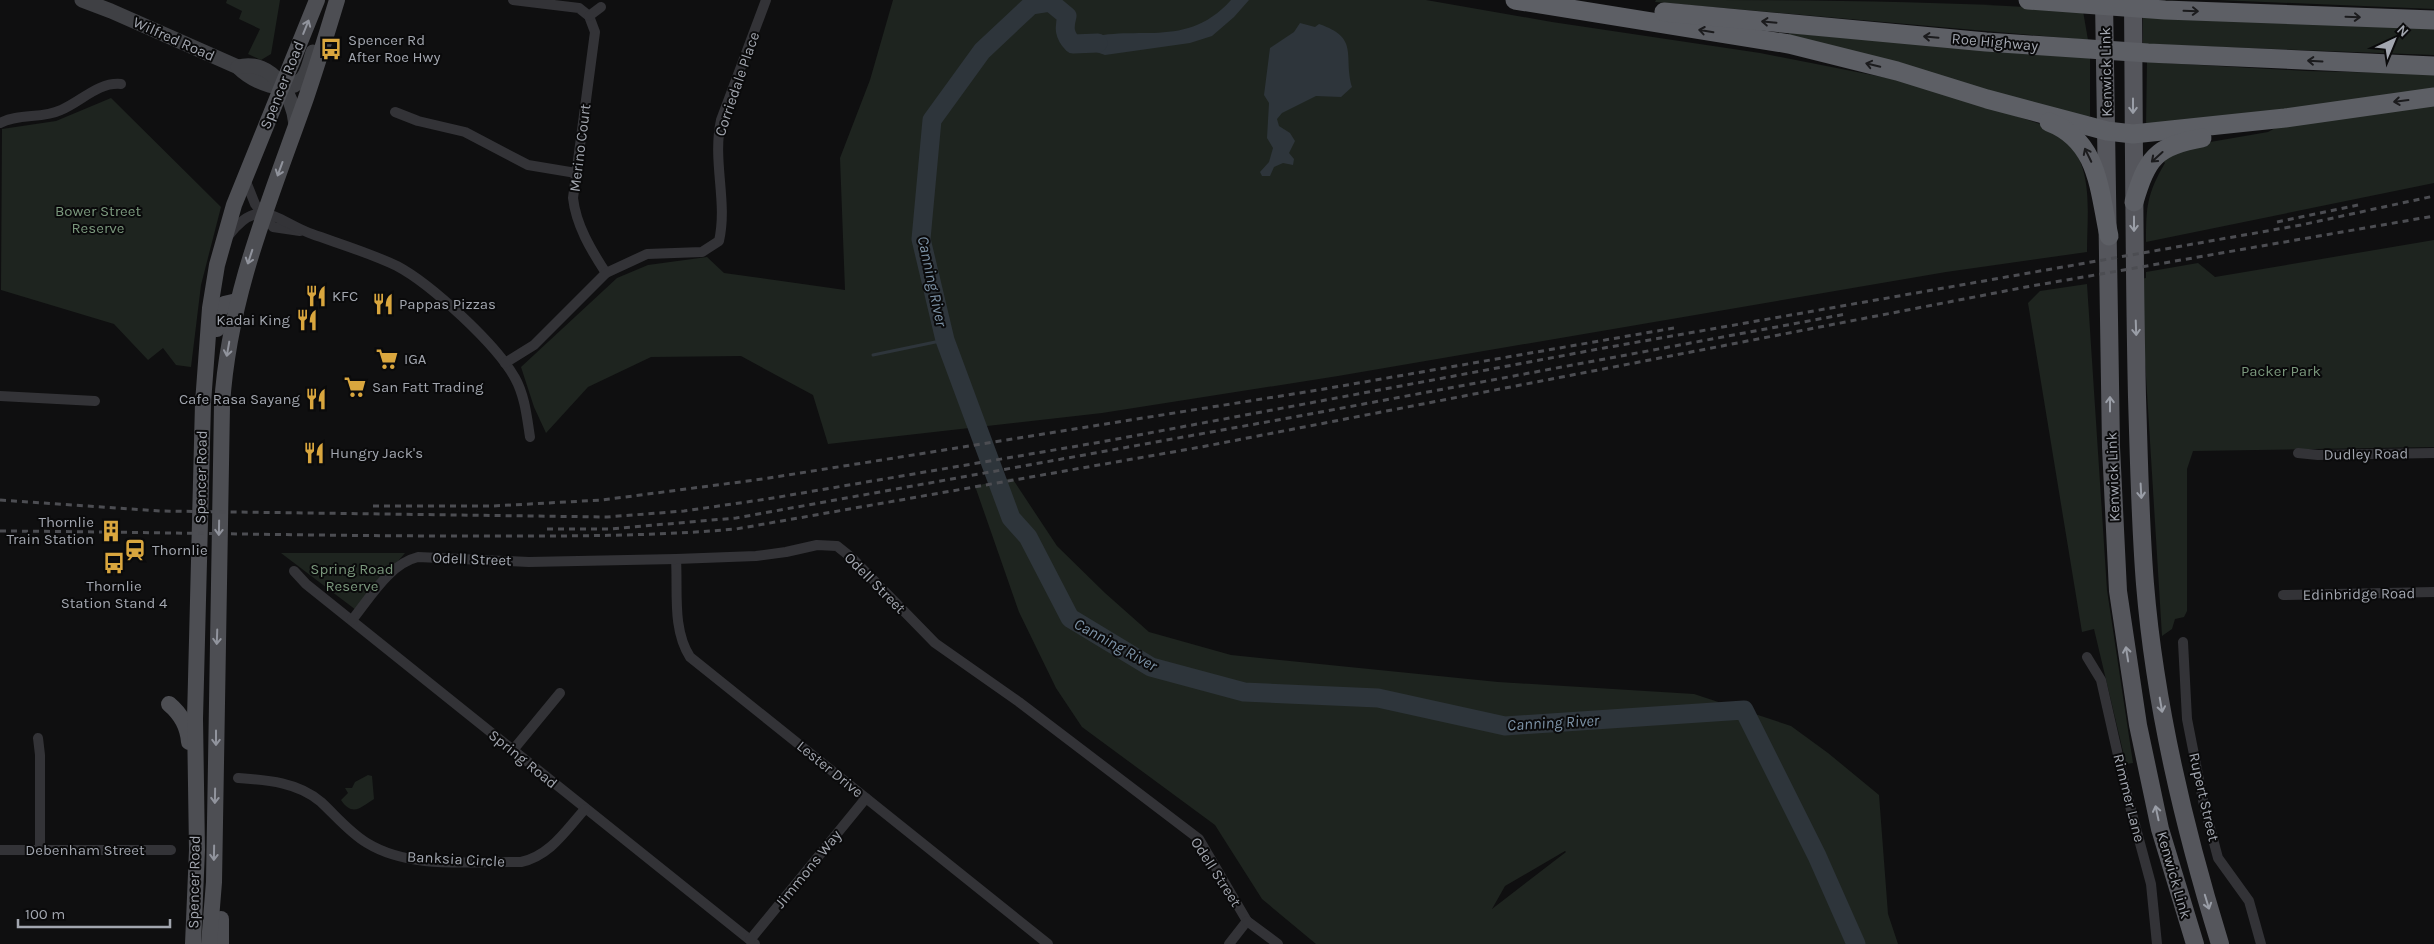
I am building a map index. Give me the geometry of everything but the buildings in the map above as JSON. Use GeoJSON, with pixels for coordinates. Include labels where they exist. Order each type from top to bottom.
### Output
{"type":"FeatureCollection","features":[{"type":"Feature","properties":{"kind":"highway"},"geometry":{"type":"LineString","coordinates":[[1515,0],[1789,44],[1897,70],[1987,98],[2107,131],[2133,134],[2285,118],[2434,97]]}},
{"type":"Feature","properties":{"kind":"highway","name":"Roe Highway"},"geometry":{"type":"LineString","coordinates":[[1558,0],[1727,19],[1996,42],[2148,53],[2434,66]]}},
{"type":"Feature","properties":{"kind":"highway"},"geometry":{"type":"LineString","coordinates":[[2028,0],[2165,10],[2434,20]]}},
{"type":"Feature","properties":{"kind":"highway","name":"Kenwick Link"},"geometry":{"type":"LineString","coordinates":[[2104,0],[2111,447],[2118,591],[2138,726],[2160,829],[2195,944]]}},
{"type":"Feature","properties":{"kind":"highway","name":"Kenwick Link"},"geometry":{"type":"LineString","coordinates":[[2133,0],[2134,280],[2145,584],[2153,656],[2179,794],[2194,860],[2220,944]]}},
{"type":"Feature","properties":{"kind":"highway"},"geometry":{"type":"LineString","coordinates":[[1987,98],[2060,126],[2082,145],[2095,170],[2109,242]]}},
{"type":"Feature","properties":{"kind":"highway"},"geometry":{"type":"LineString","coordinates":[[2134,202],[2143,171],[2170,146],[2182,141],[2263,127],[2285,118]]}},
{"type":"Feature","properties":{"kind":"main road","name":"Wilfred Road"},"geometry":{"type":"LineString","coordinates":[[82,0],[108,4],[238,67],[246,75],[271,87],[282,85]]}},
{"type":"Feature","properties":{"kind":"main road","name":"Spencer Road"},"geometry":{"type":"LineString","coordinates":[[193,944],[197,850],[194,719],[203,403],[210,308],[222,244],[234,205],[246,180],[317,0]]}},
{"type":"Feature","properties":{"kind":"main road"},"geometry":{"type":"LineString","coordinates":[[282,85],[293,85],[303,78],[333,0]]}},
{"type":"Feature","properties":{"kind":"main road","name":"Spencer Road"},"geometry":{"type":"LineString","coordinates":[[209,944],[214,882],[220,479],[224,379],[237,301],[264,214],[296,125],[337,0]]}},
{"type":"Feature","properties":{"kind":"main road"},"geometry":{"type":"LineString","coordinates":[[282,85],[292,102],[296,125]]}},
{"type":"Feature","properties":{"kind":"main road"},"geometry":{"type":"LineString","coordinates":[[203,403],[211,381],[218,313],[224,304],[237,301]]}},
{"type":"Feature","properties":{"kind":"main road"},"geometry":{"type":"LineString","coordinates":[[169,704],[178,711],[188,733],[190,808],[196,824]]}},
{"type":"Feature","properties":{"kind":"main road"},"geometry":{"type":"LineString","coordinates":[[214,882],[221,911],[221,944]]}},
{"type":"Feature","properties":{"kind":"street"},"geometry":{"type":"LineString","coordinates":[[513,0],[579,8],[589,16],[602,7]]}},
{"type":"Feature","properties":{"kind":"street","name":"Corriedale Place"},"geometry":{"type":"LineString","coordinates":[[505,363],[534,345],[606,273],[647,254],[702,252],[719,241],[723,224],[716,152],[717,137],[721,120],[766,0]]}},
{"type":"Feature","properties":{"kind":"street","name":"Merino Court"},"geometry":{"type":"LineString","coordinates":[[589,16],[594,32],[573,198],[577,218],[593,253],[606,273]]}},
{"type":"Feature","properties":{"kind":"street"},"geometry":{"type":"LineString","coordinates":[[0,122],[8,119],[52,114],[82,99],[101,86],[121,84]]}},
{"type":"Feature","properties":{"kind":"street"},"geometry":{"type":"LineString","coordinates":[[395,112],[418,121],[465,132],[528,165],[576,173]]}},
{"type":"Feature","properties":{"kind":"street"},"geometry":{"type":"LineString","coordinates":[[246,180],[252,200],[264,214]]}},
{"type":"Feature","properties":{"kind":"street"},"geometry":{"type":"LineString","coordinates":[[222,244],[230,232],[246,217],[264,214],[278,216],[306,232],[398,267],[419,280],[462,317],[505,363],[516,379],[526,412],[530,437]]}},
{"type":"Feature","properties":{"kind":"street"},"geometry":{"type":"LineString","coordinates":[[0,396],[95,401]]}},
{"type":"Feature","properties":{"kind":"street","name":"Dudley Road"},"geometry":{"type":"LineString","coordinates":[[2298,453],[2318,455],[2434,453]]}},
{"type":"Feature","properties":{"kind":"street","name":"Odell Street"},"geometry":{"type":"LineString","coordinates":[[352,620],[395,568],[405,560],[418,557],[529,562],[676,559],[756,556],[817,545],[837,546],[852,558],[935,643],[1019,702],[1198,839],[1247,921],[1229,944]]}},
{"type":"Feature","properties":{"kind":"street","name":"Lester Drive"},"geometry":{"type":"LineString","coordinates":[[676,559],[679,630],[682,644],[690,657],[1048,944]]}},
{"type":"Feature","properties":{"kind":"street","name":"Spring Road"},"geometry":{"type":"LineString","coordinates":[[294,571],[306,584],[752,942]]}},
{"type":"Feature","properties":{"kind":"street","name":"Edinbridge Road"},"geometry":{"type":"LineString","coordinates":[[2284,595],[2434,592]]}},
{"type":"Feature","properties":{"kind":"street","name":"Rupert Street"},"geometry":{"type":"LineString","coordinates":[[2183,642],[2188,719],[2204,805],[2218,858],[2249,900],[2258,943]]}},
{"type":"Feature","properties":{"kind":"street","name":"Rimmer Lane"},"geometry":{"type":"LineString","coordinates":[[2087,657],[2101,680],[2127,795],[2151,884],[2157,944]]}},
{"type":"Feature","properties":{"kind":"street"},"geometry":{"type":"LineString","coordinates":[[513,750],[560,693]]}},
{"type":"Feature","properties":{"kind":"street"},"geometry":{"type":"LineString","coordinates":[[38,738],[40,755],[40,851]]}},
{"type":"Feature","properties":{"kind":"street","name":"Banksia Circle"},"geometry":{"type":"LineString","coordinates":[[238,778],[269,780],[297,788],[320,801],[367,843],[394,855],[426,861],[521,862],[535,859],[548,850],[585,809]]}},
{"type":"Feature","properties":{"kind":"street","name":"Jimmons Way"},"geometry":{"type":"LineString","coordinates":[[752,942],[866,798]]}},
{"type":"Feature","properties":{"kind":"street","name":"Debenham Street"},"geometry":{"type":"LineString","coordinates":[[0,850],[171,850]]}},
{"type":"Feature","properties":{"kind":"street"},"geometry":{"type":"LineString","coordinates":[[1247,921],[1278,944]]}},
{"type":"Feature","properties":{"kind":"green space"},"geometry":{"type":"Polygon","coordinates":[[[227,0],[280,0],[271,54],[261,60],[248,54],[260,29],[239,19],[242,11],[226,3],[227,0]]]}},
{"type":"Feature","properties":{"kind":"green space"},"geometry":{"type":"Polygon","coordinates":[[[893,0],[1426,0],[1552,22],[1760,53],[1923,85],[2046,126],[2062,137],[2074,150],[2086,181],[2088,216],[2087,252],[1946,272],[1338,376],[1102,413],[828,444],[813,395],[741,356],[651,357],[588,387],[546,433],[534,407],[521,367],[617,278],[648,265],[707,257],[724,273],[845,290],[840,158],[870,80],[893,0]]]}},
{"type":"Feature","properties":{"kind":"green space"},"geometry":{"type":"Polygon","coordinates":[[[1656,0],[1924,3],[2083,11],[2088,40],[1655,2],[1656,0]]]}},
{"type":"Feature","properties":{"kind":"green space"},"geometry":{"type":"Polygon","coordinates":[[[2217,0],[2434,0],[2434,9],[2217,0]]]}},
{"type":"Feature","properties":{"kind":"green space"},"geometry":{"type":"Polygon","coordinates":[[[2143,12],[2434,27],[2434,55],[2143,44],[2143,12]]]}},
{"type":"Feature","properties":{"kind":"green space"},"geometry":{"type":"Polygon","coordinates":[[[1789,33],[2090,58],[2090,116],[2084,119],[1788,38],[1789,33]]]}},
{"type":"Feature","properties":{"kind":"green space"},"geometry":{"type":"Polygon","coordinates":[[[2147,62],[2307,71],[2434,74],[2434,91],[2146,127],[2147,62]]]}},
{"type":"Feature","properties":{"kind":"green space","name":"Bower Street Reserve"},"geometry":{"type":"Polygon","coordinates":[[[111,98],[221,207],[201,285],[191,367],[176,365],[163,348],[148,360],[114,324],[1,290],[2,129],[56,121],[111,98]]]}},
{"type":"Feature","properties":{"kind":"green space"},"geometry":{"type":"Polygon","coordinates":[[[2434,103],[2434,183],[2146,242],[2146,219],[2149,201],[2154,183],[2165,163],[2163,161],[2187,146],[2268,132],[2279,126],[2434,103]]]}},
{"type":"Feature","properties":{"kind":"green space","name":"Packer Park"},"geometry":{"type":"Polygon","coordinates":[[[2434,240],[2434,447],[2193,451],[2187,469],[2187,611],[2184,617],[2175,619],[2172,629],[2162,636],[2140,279],[2146,278],[2146,272],[2198,263],[2215,277],[2434,240]]]}},
{"type":"Feature","properties":{"kind":"green space"},"geometry":{"type":"Polygon","coordinates":[[[2087,284],[2107,590],[2133,763],[2126,764],[2094,629],[2082,632],[2028,303],[2040,291],[2087,284]]]}},
{"type":"Feature","properties":{"kind":"green space"},"geometry":{"type":"Polygon","coordinates":[[[1012,478],[1057,546],[1105,593],[1149,632],[1231,655],[1498,682],[1694,694],[1791,726],[1828,753],[1879,795],[1888,914],[1898,944],[1316,944],[1262,899],[1215,825],[1082,727],[1056,688],[1019,612],[975,486],[1012,478]],[[1566,852],[1505,886],[1492,909],[1566,852]]]}},
{"type":"Feature","properties":{"kind":"green space","name":"Spring Road Reserve"},"geometry":{"type":"Polygon","coordinates":[[[281,553],[405,553],[356,610],[281,553]]]}},
{"type":"Feature","properties":{"kind":"green space"},"geometry":{"type":"Polygon","coordinates":[[[368,775],[372,776],[374,799],[358,809],[345,805],[341,800],[348,793],[345,788],[352,788],[355,782],[368,775]]]}},
{"type":"Feature","properties":{"kind":"shaded area"},"geometry":{"type":"Polygon","coordinates":[[[1231,0],[1249,0],[1234,17],[1212,36],[1190,43],[1105,55],[1073,44],[1093,37],[1174,31],[1193,26],[1212,17],[1231,0]]]}},
{"type":"Feature","properties":{"kind":"shaded area"},"geometry":{"type":"Polygon","coordinates":[[[1300,23],[1315,27],[1319,24],[1332,29],[1340,35],[1348,49],[1352,87],[1341,97],[1316,96],[1282,113],[1277,119],[1279,126],[1290,133],[1295,141],[1289,153],[1294,159],[1293,165],[1283,163],[1274,167],[1270,176],[1262,176],[1260,172],[1269,162],[1273,148],[1267,138],[1269,103],[1264,95],[1270,48],[1294,32],[1300,23]]]}},
{"type":"Feature","properties":{"kind":"waterway","name":"Canning River"},"geometry":{"type":"LineString","coordinates":[[1098,43],[1073,44],[1068,38],[1066,31],[1067,16],[1050,2],[1031,5],[982,51],[932,120],[921,239],[945,340],[1011,518],[1028,537],[1070,618],[1151,667],[1244,692],[1378,698],[1505,726],[1744,710],[1817,856],[1856,944]]}},
{"type":"Feature","properties":{"kind":"waterway"},"geometry":{"type":"LineString","coordinates":[[873,355],[945,340]]}},
{"type":"Feature","properties":{"kind":"railway"},"geometry":{"type":"LineString","coordinates":[[0,500],[160,511],[607,517],[684,511],[767,499],[1101,442],[1604,348],[2301,225],[2434,196]]}},
{"type":"Feature","properties":{"kind":"railway"},"geometry":{"type":"LineString","coordinates":[[2277,222],[2358,205]]}},
{"type":"Feature","properties":{"kind":"railway"},"geometry":{"type":"LineString","coordinates":[[0,531],[533,536],[634,535],[736,529],[1201,447],[2026,287],[2434,216]]}},
{"type":"Feature","properties":{"kind":"railway"},"geometry":{"type":"LineString","coordinates":[[547,529],[609,529],[736,518],[1294,417],[1846,314]]}},
{"type":"Feature","properties":{"kind":"railway"},"geometry":{"type":"LineString","coordinates":[[373,506],[493,506],[602,500],[763,479],[1324,389],[1674,328]]}},
{"type":"Feature","properties":{"kind":"place","name":"Spencer Rd After Roe Hwy"},"geometry":{"type":"Point","coordinates":[331,49]}},
{"type":"Feature","properties":{"kind":"place","name":"KFC"},"geometry":{"type":"Point","coordinates":[316,296]}},
{"type":"Feature","properties":{"kind":"place","name":"Pappas Pizzas"},"geometry":{"type":"Point","coordinates":[383,304]}},
{"type":"Feature","properties":{"kind":"place","name":"Kadai King"},"geometry":{"type":"Point","coordinates":[307,320]}},
{"type":"Feature","properties":{"kind":"place","name":"IGA"},"geometry":{"type":"Point","coordinates":[387,359]}},
{"type":"Feature","properties":{"kind":"place","name":"San Fatt Trading"},"geometry":{"type":"Point","coordinates":[355,387]}},
{"type":"Feature","properties":{"kind":"place","name":"Cafe Rasa Sayang"},"geometry":{"type":"Point","coordinates":[316,399]}},
{"type":"Feature","properties":{"kind":"place","name":"Hungry Jack's"},"geometry":{"type":"Point","coordinates":[314,453]}},
{"type":"Feature","properties":{"kind":"place","name":"Thornlie Train Station"},"geometry":{"type":"Point","coordinates":[111,531]}},
{"type":"Feature","properties":{"kind":"place","name":"Thornlie"},"geometry":{"type":"Point","coordinates":[135,550]}},
{"type":"Feature","properties":{"kind":"place","name":"Thornlie Station Stand 4"},"geometry":{"type":"Point","coordinates":[114,563]}}]}
